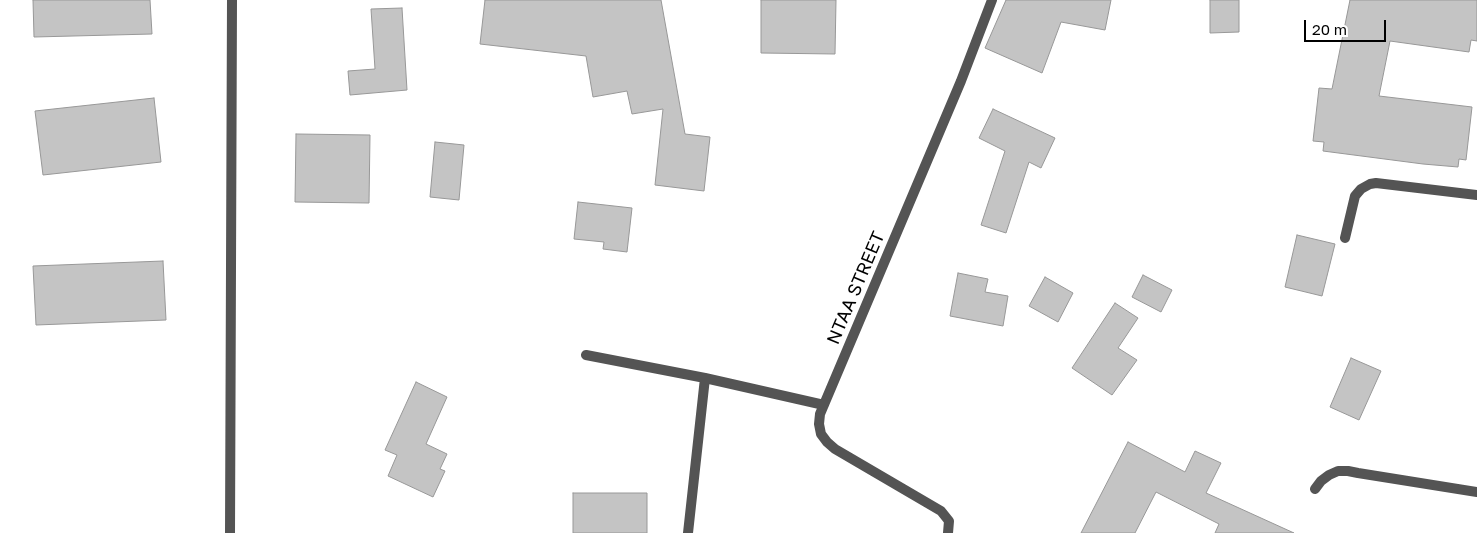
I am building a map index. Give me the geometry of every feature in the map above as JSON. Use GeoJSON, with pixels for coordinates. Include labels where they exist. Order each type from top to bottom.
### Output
{"type":"FeatureCollection","features":[{"type":"Feature","properties":{"kind":"street"},"geometry":{"type":"LineString","coordinates":[[230,533],[232,0]]}},
{"type":"Feature","properties":{"kind":"street","name":"NTAA STREET"},"geometry":{"type":"LineString","coordinates":[[948,533],[948,522],[941,511],[843,454],[827,442],[821,434],[819,424],[820,414],[961,82],[992,0]]}},
{"type":"Feature","properties":{"kind":"street"},"geometry":{"type":"LineString","coordinates":[[1345,238],[1356,196],[1361,189],[1370,184],[1376,183],[1477,195]]}},
{"type":"Feature","properties":{"kind":"street"},"geometry":{"type":"LineString","coordinates":[[586,355],[705,378],[824,405]]}},
{"type":"Feature","properties":{"kind":"street"},"geometry":{"type":"LineString","coordinates":[[688,533],[705,378]]}},
{"type":"Feature","properties":{"kind":"street"},"geometry":{"type":"LineString","coordinates":[[1315,489],[1320,481],[1329,475],[1338,471],[1348,471],[1477,492]]}},
{"type":"Feature","properties":{"kind":"building"},"geometry":{"type":"Polygon","coordinates":[[[33,0],[150,0],[152,34],[34,37],[33,0]]]}},
{"type":"Feature","properties":{"kind":"building"},"geometry":{"type":"Polygon","coordinates":[[[485,0],[661,0],[685,134],[710,137],[704,191],[655,185],[663,109],[632,114],[627,91],[593,97],[586,56],[480,44],[485,0]]]}},
{"type":"Feature","properties":{"kind":"building"},"geometry":{"type":"Polygon","coordinates":[[[761,0],[836,0],[835,54],[761,53],[761,0]]]}},
{"type":"Feature","properties":{"kind":"building"},"geometry":{"type":"Polygon","coordinates":[[[1006,0],[1111,0],[1105,30],[1061,22],[1042,73],[985,48],[1006,0]]]}},
{"type":"Feature","properties":{"kind":"building"},"geometry":{"type":"Polygon","coordinates":[[[1210,0],[1239,0],[1239,32],[1210,33],[1210,0]]]}},
{"type":"Feature","properties":{"kind":"building"},"geometry":{"type":"Polygon","coordinates":[[[1350,0],[1477,0],[1477,41],[1471,40],[1469,52],[1390,41],[1379,96],[1472,107],[1466,160],[1459,159],[1458,167],[1323,151],[1324,142],[1313,141],[1319,88],[1332,89],[1350,0]]]}},
{"type":"Feature","properties":{"kind":"building"},"geometry":{"type":"Polygon","coordinates":[[[402,8],[407,90],[350,95],[348,71],[375,69],[371,9],[402,8]]]}},
{"type":"Feature","properties":{"kind":"building"},"geometry":{"type":"Polygon","coordinates":[[[154,98],[161,162],[43,175],[35,111],[154,98]]]}},
{"type":"Feature","properties":{"kind":"building"},"geometry":{"type":"Polygon","coordinates":[[[993,109],[1055,138],[1041,168],[1029,162],[1006,233],[981,225],[1005,151],[979,138],[993,109]]]}},
{"type":"Feature","properties":{"kind":"building"},"geometry":{"type":"Polygon","coordinates":[[[296,134],[370,135],[369,203],[295,202],[296,134]]]}},
{"type":"Feature","properties":{"kind":"building"},"geometry":{"type":"Polygon","coordinates":[[[435,142],[464,145],[459,200],[430,197],[435,142]]]}},
{"type":"Feature","properties":{"kind":"building"},"geometry":{"type":"Polygon","coordinates":[[[578,202],[632,208],[627,252],[603,249],[604,242],[574,239],[578,202]]]}},
{"type":"Feature","properties":{"kind":"building"},"geometry":{"type":"Polygon","coordinates":[[[1297,235],[1335,244],[1322,296],[1285,287],[1297,235]]]}},
{"type":"Feature","properties":{"kind":"building"},"geometry":{"type":"Polygon","coordinates":[[[163,261],[166,320],[36,325],[33,266],[163,261]]]}},
{"type":"Feature","properties":{"kind":"building"},"geometry":{"type":"Polygon","coordinates":[[[958,273],[988,279],[985,292],[1008,296],[1003,326],[950,316],[958,273]]]}},
{"type":"Feature","properties":{"kind":"building"},"geometry":{"type":"Polygon","coordinates":[[[1143,275],[1172,290],[1161,312],[1132,297],[1143,275]]]}},
{"type":"Feature","properties":{"kind":"building"},"geometry":{"type":"Polygon","coordinates":[[[1045,277],[1073,293],[1058,322],[1029,306],[1045,277]]]}},
{"type":"Feature","properties":{"kind":"building"},"geometry":{"type":"Polygon","coordinates":[[[1115,303],[1138,318],[1118,348],[1137,360],[1112,395],[1072,368],[1115,303]]]}},
{"type":"Feature","properties":{"kind":"building"},"geometry":{"type":"Polygon","coordinates":[[[1351,358],[1381,371],[1359,420],[1330,407],[1351,358]]]}},
{"type":"Feature","properties":{"kind":"building"},"geometry":{"type":"Polygon","coordinates":[[[416,382],[447,397],[426,444],[447,454],[440,469],[445,471],[433,497],[388,476],[397,455],[385,450],[416,382]]]}},
{"type":"Feature","properties":{"kind":"building"},"geometry":{"type":"Polygon","coordinates":[[[1128,442],[1185,472],[1195,451],[1221,463],[1206,493],[1294,533],[1215,533],[1219,524],[1156,492],[1135,533],[1081,533],[1128,442]]]}},
{"type":"Feature","properties":{"kind":"building"},"geometry":{"type":"Polygon","coordinates":[[[573,493],[647,493],[647,533],[573,533],[573,493]]]}}]}
